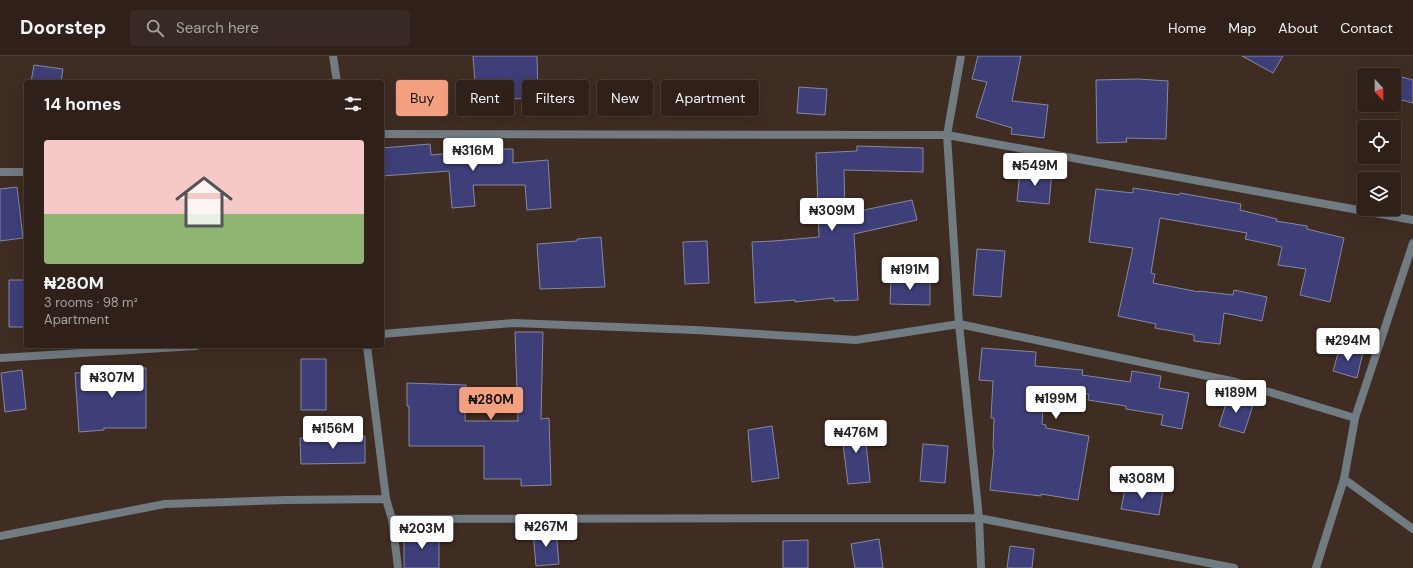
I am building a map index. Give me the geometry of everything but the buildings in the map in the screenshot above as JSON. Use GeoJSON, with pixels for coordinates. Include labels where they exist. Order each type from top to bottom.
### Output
{"type":"FeatureCollection","features":[{"type":"Feature","properties":{"kind":"street"},"geometry":{"type":"LineString","coordinates":[[333,56],[337,80]]}},
{"type":"Feature","properties":{"kind":"street"},"geometry":{"type":"LineString","coordinates":[[961,56],[947,135],[958,324],[979,518],[981,568]]}},
{"type":"Feature","properties":{"kind":"street"},"geometry":{"type":"LineString","coordinates":[[384,134],[947,135],[1413,220]]}},
{"type":"Feature","properties":{"kind":"street"},"geometry":{"type":"LineString","coordinates":[[0,172],[24,172]]}},
{"type":"Feature","properties":{"kind":"street"},"geometry":{"type":"LineString","coordinates":[[1316,568],[1344,479],[1355,418],[1413,243]]}},
{"type":"Feature","properties":{"kind":"street"},"geometry":{"type":"LineString","coordinates":[[384,334],[514,323],[695,330],[856,340],[958,324],[1236,382],[1355,418]]}},
{"type":"Feature","properties":{"kind":"street"},"geometry":{"type":"LineString","coordinates":[[0,358],[163,348]]}},
{"type":"Feature","properties":{"kind":"street"},"geometry":{"type":"LineString","coordinates":[[367,348],[386,499],[392,519],[398,568]]}},
{"type":"Feature","properties":{"kind":"street"},"geometry":{"type":"LineString","coordinates":[[1344,479],[1413,528]]}},
{"type":"Feature","properties":{"kind":"street"},"geometry":{"type":"LineString","coordinates":[[0,536],[165,504],[286,500],[386,499]]}},
{"type":"Feature","properties":{"kind":"street"},"geometry":{"type":"LineString","coordinates":[[392,519],[979,518],[1234,568]]}}]}
